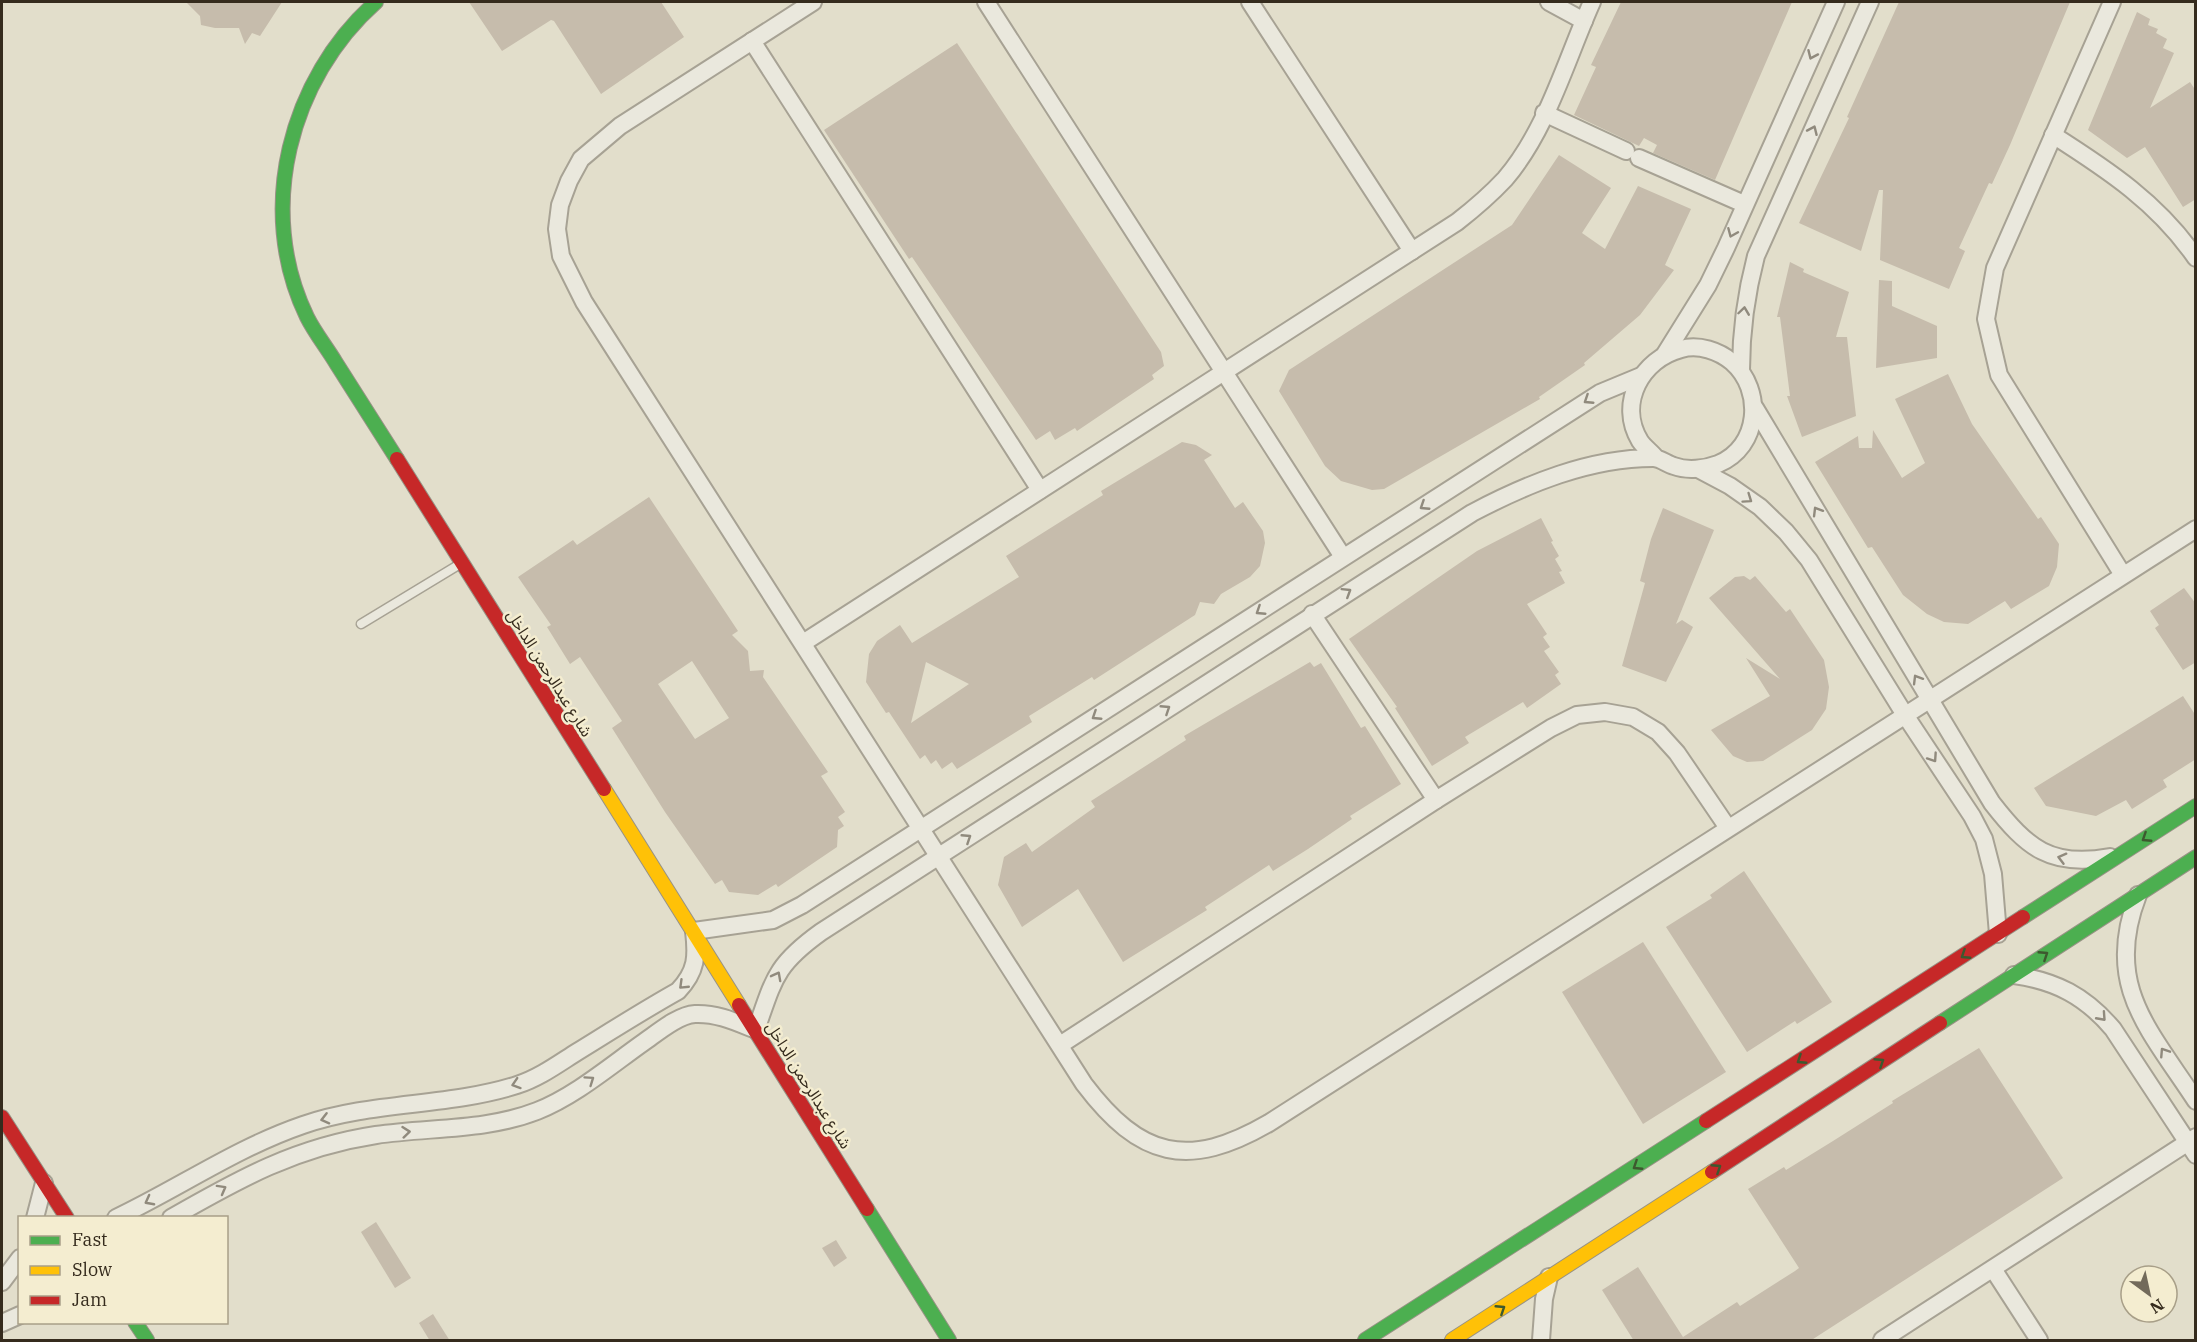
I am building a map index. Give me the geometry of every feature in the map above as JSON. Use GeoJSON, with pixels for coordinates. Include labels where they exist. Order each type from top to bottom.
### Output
{"type":"FeatureCollection","features":[{"type":"Feature","properties":{"kind":"street","name":"شارع عبدالرحمن الداخل"},"geometry":{"type":"LineString","coordinates":[[376,2],[344,33],[311,83],[290,140],[282,199],[288,259],[307,316],[950,1338]]}},
{"type":"Feature","properties":{"kind":"street"},"geometry":{"type":"LineString","coordinates":[[813,2],[620,126],[581,159],[569,181],[560,206],[557,229],[561,256],[584,302],[1060,1045],[1107,1114],[1153,1146],[1169,1151],[1191,1151],[1240,1140],[2196,529]]}},
{"type":"Feature","properties":{"kind":"street"},"geometry":{"type":"LineString","coordinates":[[986,2],[1343,557]]}},
{"type":"Feature","properties":{"kind":"street"},"geometry":{"type":"LineString","coordinates":[[1250,2],[1412,251]]}},
{"type":"Feature","properties":{"kind":"street"},"geometry":{"type":"LineString","coordinates":[[1549,2],[1584,21]]}},
{"type":"Feature","properties":{"kind":"street"},"geometry":{"type":"LineString","coordinates":[[802,643],[1412,251],[1484,201],[1506,177],[1544,112],[1592,2]]}},
{"type":"Feature","properties":{"kind":"street"},"geometry":{"type":"LineString","coordinates":[[1665,354],[1708,285],[1836,2]]}},
{"type":"Feature","properties":{"kind":"street"},"geometry":{"type":"LineString","coordinates":[[1741,370],[1741,331],[1746,293],[1756,256],[1870,2]]}},
{"type":"Feature","properties":{"kind":"street"},"geometry":{"type":"LineString","coordinates":[[2112,2],[1995,268],[1986,319],[1999,375],[2123,575]]}},
{"type":"Feature","properties":{"kind":"street"},"geometry":{"type":"LineString","coordinates":[[752,41],[1040,490]]}},
{"type":"Feature","properties":{"kind":"street"},"geometry":{"type":"LineString","coordinates":[[1544,112],[1632,155],[1744,204]]}},
{"type":"Feature","properties":{"kind":"street"},"geometry":{"type":"LineString","coordinates":[[2053,135],[2121,178],[2165,219],[2196,258]]}},
{"type":"Feature","properties":{"kind":"street"},"geometry":{"type":"LineString","coordinates":[[1755,408],[1750,430],[1738,450],[1720,464],[1698,469],[1676,467],[1656,458],[1641,441],[1632,420],[1632,397],[1641,376],[1651,363],[1665,354],[1685,348],[1706,348],[1725,356],[1741,370],[1751,388],[1755,408],[1992,803],[2015,833],[2036,849],[2067,861],[2120,855]]}},
{"type":"Feature","properties":{"kind":"street"},"geometry":{"type":"LineString","coordinates":[[120,1216],[260,1140],[306,1124],[346,1114],[484,1093],[519,1084],[545,1072],[678,991],[690,978],[697,957],[694,931],[773,920],[802,905],[1600,393],[1641,376]]}},
{"type":"Feature","properties":{"kind":"street"},"geometry":{"type":"LineString","coordinates":[[175,1216],[274,1162],[334,1143],[376,1135],[506,1121],[538,1111],[578,1088],[663,1028],[693,1014],[726,1018],[756,1030],[776,974],[796,950],[1312,614],[1472,513],[1515,491],[1560,474],[1608,463],[1656,458]]}},
{"type":"Feature","properties":{"kind":"street"},"geometry":{"type":"LineString","coordinates":[[1698,469],[1730,486],[1760,507],[1786,532],[1809,560],[1905,715],[1972,816],[1984,839],[1993,874],[1998,934]]}},
{"type":"Feature","properties":{"kind":"street"},"geometry":{"type":"LineString","coordinates":[[1312,614],[1436,800]]}},
{"type":"Feature","properties":{"kind":"street"},"geometry":{"type":"LineString","coordinates":[[1060,1045],[1436,800],[1551,728],[1577,716],[1605,712],[1633,717],[1658,732],[1677,753],[1728,828]]}},
{"type":"Feature","properties":{"kind":"street"},"geometry":{"type":"LineString","coordinates":[[1365,1341],[2196,806]]}},
{"type":"Feature","properties":{"kind":"street"},"geometry":{"type":"LineString","coordinates":[[1452,1341],[2196,857]]}},
{"type":"Feature","properties":{"kind":"street"},"geometry":{"type":"LineString","coordinates":[[2138,895],[2129,917],[2125,941],[2129,989],[2137,1012],[2196,1101]]}},
{"type":"Feature","properties":{"kind":"street"},"geometry":{"type":"LineString","coordinates":[[1882,1341],[2193,1145],[2113,1029],[2098,1011],[2080,996],[2059,985],[2037,978],[2014,975]]}},
{"type":"Feature","properties":{"kind":"street"},"geometry":{"type":"LineString","coordinates":[[2,1117],[66,1216]]}},
{"type":"Feature","properties":{"kind":"street"},"geometry":{"type":"LineString","coordinates":[[36,1216],[44,1183]]}},
{"type":"Feature","properties":{"kind":"street"},"geometry":{"type":"LineString","coordinates":[[2,1282],[18,1261]]}},
{"type":"Feature","properties":{"kind":"street"},"geometry":{"type":"LineString","coordinates":[[1993,1269],[2039,1341]]}},
{"type":"Feature","properties":{"kind":"street"},"geometry":{"type":"LineString","coordinates":[[1541,1341],[1544,1299],[1549,1277]]}},
{"type":"Feature","properties":{"kind":"street"},"geometry":{"type":"LineString","coordinates":[[2,1323],[18,1316]]}},
{"type":"Feature","properties":{"kind":"street"},"geometry":{"type":"LineString","coordinates":[[136,1324],[147,1341]]}},
{"type":"Feature","properties":{"kind":"lane"},"geometry":{"type":"LineString","coordinates":[[361,624],[461,564]]}},
{"type":"Feature","properties":{"kind":"building"},"geometry":{"type":"Polygon","coordinates":[[[186,2],[282,2],[260,36],[252,33],[245,44],[239,28],[215,28],[201,25],[200,16],[186,2]]]}},
{"type":"Feature","properties":{"kind":"building"},"geometry":{"type":"Polygon","coordinates":[[[469,2],[661,2],[684,37],[601,94],[554,21],[551,20],[502,51],[469,2]]]}},
{"type":"Feature","properties":{"kind":"building"},"geometry":{"type":"Polygon","coordinates":[[[1621,2],[1792,2],[1715,180],[1653,153],[1657,145],[1644,138],[1639,146],[1574,115],[1596,67],[1591,65],[1621,2]]]}},
{"type":"Feature","properties":{"kind":"building"},"geometry":{"type":"Polygon","coordinates":[[[1899,2],[2070,2],[2010,145],[1992,184],[1989,183],[1959,248],[1965,251],[1949,289],[1880,260],[1883,190],[1879,190],[1861,251],[1799,223],[1849,118],[1847,117],[1899,2]]]}},
{"type":"Feature","properties":{"kind":"building"},"geometry":{"type":"Polygon","coordinates":[[[2137,12],[2150,19],[2148,25],[2158,29],[2156,33],[2167,39],[2163,48],[2174,53],[2150,108],[2190,82],[2196,91],[2196,199],[2183,207],[2145,147],[2127,158],[2088,130],[2137,12]]]}},
{"type":"Feature","properties":{"kind":"building"},"geometry":{"type":"Polygon","coordinates":[[[957,43],[1161,352],[1164,366],[1152,375],[1154,379],[1077,431],[1075,428],[1055,440],[1050,431],[1036,440],[912,257],[909,259],[824,130],[957,43]]]}},
{"type":"Feature","properties":{"kind":"building"},"geometry":{"type":"Polygon","coordinates":[[[1559,155],[1611,188],[1582,233],[1605,249],[1638,186],[1691,209],[1665,265],[1674,270],[1640,315],[1584,363],[1585,365],[1539,397],[1540,399],[1384,489],[1372,490],[1341,481],[1325,466],[1279,391],[1289,370],[1512,225],[1559,155]]]}},
{"type":"Feature","properties":{"kind":"building"},"geometry":{"type":"Polygon","coordinates":[[[1790,262],[1804,269],[1803,272],[1849,292],[1836,337],[1847,337],[1856,416],[1802,437],[1787,396],[1790,396],[1780,317],[1777,317],[1790,262]]]}},
{"type":"Feature","properties":{"kind":"building"},"geometry":{"type":"Polygon","coordinates":[[[1879,280],[1892,281],[1892,306],[1937,326],[1937,358],[1876,368],[1879,280]]]}},
{"type":"Feature","properties":{"kind":"building"},"geometry":{"type":"Polygon","coordinates":[[[1948,374],[1972,424],[2038,519],[2041,517],[2059,544],[2057,567],[2049,586],[2011,609],[2005,601],[1968,624],[1944,622],[1927,614],[1903,595],[1872,547],[1868,548],[1815,462],[1858,436],[1859,448],[1872,448],[1873,430],[1902,478],[1925,463],[1895,399],[1948,374]]]}},
{"type":"Feature","properties":{"kind":"building"},"geometry":{"type":"Polygon","coordinates":[[[1182,442],[1196,445],[1212,455],[1204,460],[1235,508],[1243,502],[1263,531],[1265,543],[1260,566],[1250,577],[1221,594],[1214,604],[1200,602],[1195,615],[1094,680],[1092,677],[1029,716],[1032,722],[957,769],[952,762],[942,769],[936,760],[931,764],[925,755],[920,759],[866,682],[869,654],[877,641],[900,625],[912,643],[1019,577],[1006,556],[1103,495],[1101,491],[1182,442]],[[926,662],[911,723],[969,684],[926,662]]]}},
{"type":"Feature","properties":{"kind":"building"},"geometry":{"type":"Polygon","coordinates":[[[649,497],[738,631],[732,635],[748,651],[750,671],[764,670],[763,677],[828,772],[821,776],[845,812],[838,817],[844,826],[838,830],[837,847],[778,887],[776,884],[758,895],[729,892],[722,880],[715,884],[665,812],[612,728],[622,721],[580,657],[570,664],[547,627],[551,625],[518,577],[573,540],[577,545],[649,497]],[[692,661],[658,684],[695,739],[729,718],[692,661]]]}},
{"type":"Feature","properties":{"kind":"building"},"geometry":{"type":"Polygon","coordinates":[[[1663,508],[1714,530],[1676,624],[1682,620],[1693,627],[1666,682],[1622,666],[1645,583],[1640,581],[1651,539],[1663,508]]]}},
{"type":"Feature","properties":{"kind":"building"},"geometry":{"type":"Polygon","coordinates":[[[1541,518],[1559,556],[1555,559],[1562,571],[1559,572],[1565,583],[1527,604],[1547,634],[1543,637],[1550,647],[1544,651],[1559,672],[1555,675],[1561,684],[1527,708],[1523,702],[1465,737],[1469,743],[1432,766],[1395,708],[1397,707],[1349,639],[1477,551],[1541,518]]]}},
{"type":"Feature","properties":{"kind":"building"},"geometry":{"type":"Polygon","coordinates":[[[1744,576],[1750,580],[1755,576],[1786,612],[1790,609],[1824,660],[1829,687],[1826,709],[1812,730],[1763,761],[1747,762],[1733,756],[1711,730],[1770,696],[1746,658],[1780,679],[1709,598],[1735,577],[1744,576]]]}},
{"type":"Feature","properties":{"kind":"building"},"geometry":{"type":"Polygon","coordinates":[[[2184,588],[2196,604],[2196,662],[2183,670],[2155,628],[2159,625],[2150,611],[2184,588]]]}},
{"type":"Feature","properties":{"kind":"building"},"geometry":{"type":"Polygon","coordinates":[[[1310,662],[1314,667],[1321,663],[1361,728],[1365,726],[1401,784],[1350,816],[1352,819],[1308,849],[1273,871],[1269,865],[1205,907],[1207,910],[1123,962],[1078,889],[1022,927],[998,885],[1004,857],[1026,843],[1032,852],[1095,807],[1091,801],[1186,740],[1184,736],[1310,662]]]}},
{"type":"Feature","properties":{"kind":"building"},"geometry":{"type":"Polygon","coordinates":[[[2183,696],[2196,716],[2196,759],[2163,780],[2167,787],[2132,809],[2126,800],[2096,816],[2046,806],[2034,788],[2183,696]]]}},
{"type":"Feature","properties":{"kind":"building"},"geometry":{"type":"Polygon","coordinates":[[[1744,871],[1832,1002],[1797,1024],[1795,1021],[1747,1052],[1666,927],[1712,898],[1710,895],[1744,871]]]}},
{"type":"Feature","properties":{"kind":"building"},"geometry":{"type":"Polygon","coordinates":[[[1643,942],[1726,1072],[1643,1124],[1562,992],[1643,942]]]}},
{"type":"Feature","properties":{"kind":"building"},"geometry":{"type":"Polygon","coordinates":[[[1979,1048],[2063,1178],[1810,1341],[1634,1341],[1602,1290],[1638,1267],[1683,1337],[1737,1302],[1740,1306],[1795,1271],[1799,1268],[1748,1189],[1784,1167],[1786,1170],[1979,1048]]]}},
{"type":"Feature","properties":{"kind":"building"},"geometry":{"type":"Polygon","coordinates":[[[376,1222],[411,1278],[395,1288],[361,1232],[376,1222]]]}},
{"type":"Feature","properties":{"kind":"building"},"geometry":{"type":"Polygon","coordinates":[[[836,1240],[847,1258],[834,1267],[822,1248],[836,1240]]]}},
{"type":"Feature","properties":{"kind":"building"},"geometry":{"type":"Polygon","coordinates":[[[433,1314],[450,1341],[430,1341],[419,1323],[433,1314]]]}},
{"type":"Feature","properties":{"kind":"traffic: fast"},"geometry":{"type":"LineString","coordinates":[[376,2],[346,33],[322,68],[303,107],[290,148],[283,190],[284,233],[292,276],[307,317],[397,459]]}},
{"type":"Feature","properties":{"kind":"traffic: fast"},"geometry":{"type":"LineString","coordinates":[[2023,917],[2196,806]]}},
{"type":"Feature","properties":{"kind":"traffic: fast"},"geometry":{"type":"LineString","coordinates":[[1940,1023],[2196,857]]}},
{"type":"Feature","properties":{"kind":"traffic: fast"},"geometry":{"type":"LineString","coordinates":[[1365,1340],[1706,1121]]}},
{"type":"Feature","properties":{"kind":"traffic: fast"},"geometry":{"type":"LineString","coordinates":[[867,1209],[949,1340]]}},
{"type":"Feature","properties":{"kind":"traffic: fast"},"geometry":{"type":"LineString","coordinates":[[136,1324],[147,1340]]}},
{"type":"Feature","properties":{"kind":"traffic: slow"},"geometry":{"type":"LineString","coordinates":[[604,789],[739,1005]]}},
{"type":"Feature","properties":{"kind":"traffic: slow"},"geometry":{"type":"LineString","coordinates":[[1452,1340],[1712,1172]]}},
{"type":"Feature","properties":{"kind":"traffic: jam"},"geometry":{"type":"LineString","coordinates":[[397,459],[604,789]]}},
{"type":"Feature","properties":{"kind":"traffic: jam"},"geometry":{"type":"LineString","coordinates":[[1706,1121],[2023,917]]}},
{"type":"Feature","properties":{"kind":"traffic: jam"},"geometry":{"type":"LineString","coordinates":[[739,1005],[867,1209]]}},
{"type":"Feature","properties":{"kind":"traffic: jam"},"geometry":{"type":"LineString","coordinates":[[1712,1172],[1940,1023]]}},
{"type":"Feature","properties":{"kind":"traffic: jam"},"geometry":{"type":"LineString","coordinates":[[2,1117],[66,1216]]}}]}
